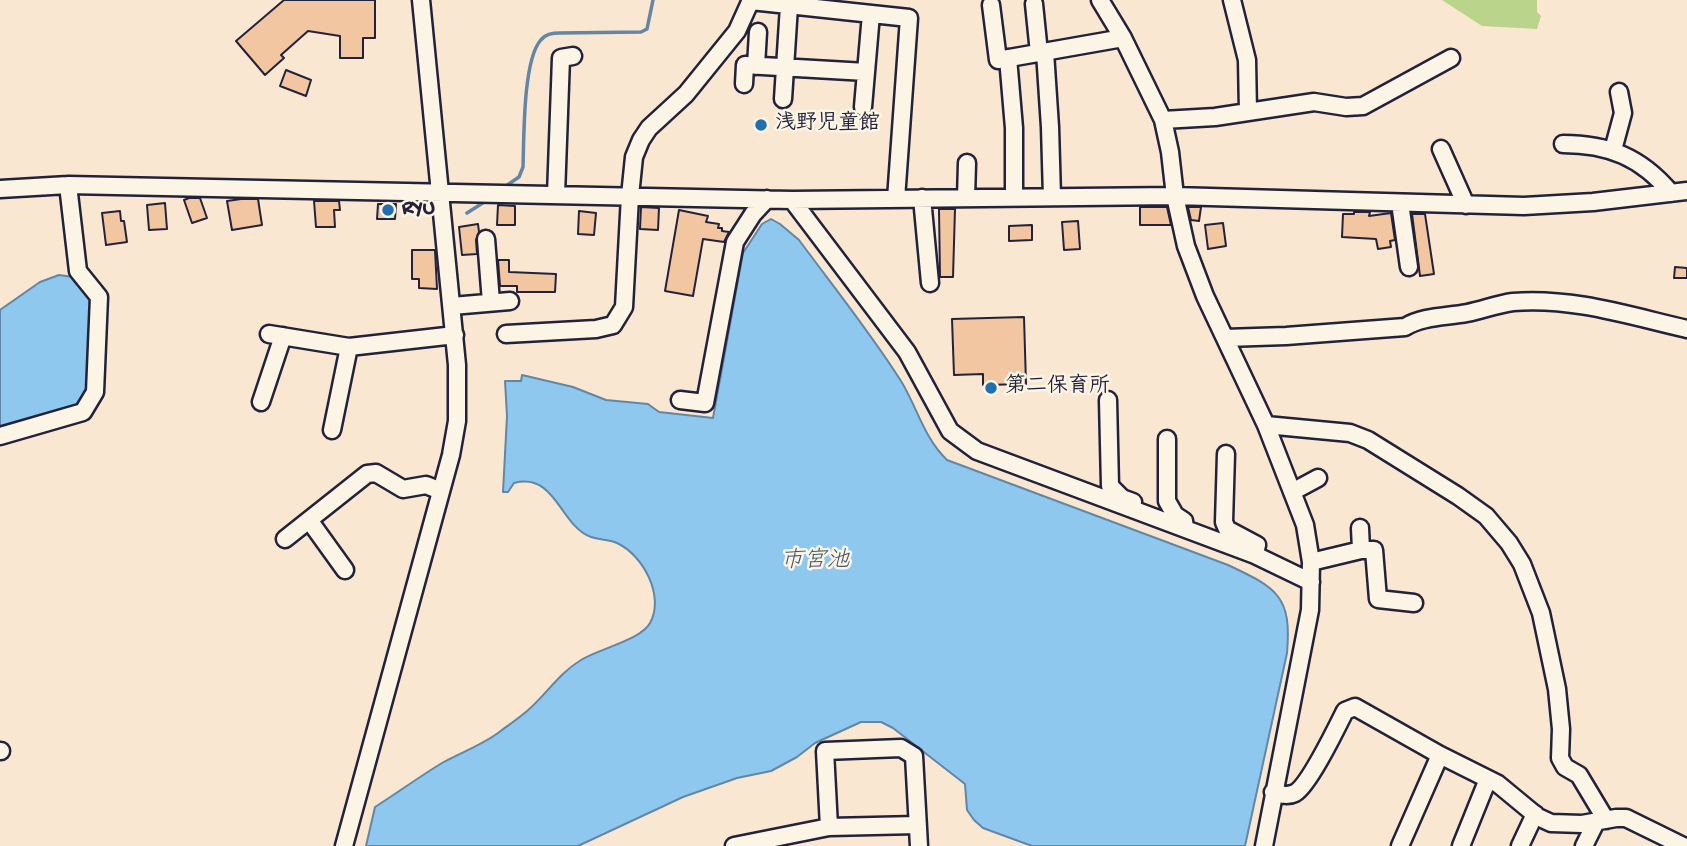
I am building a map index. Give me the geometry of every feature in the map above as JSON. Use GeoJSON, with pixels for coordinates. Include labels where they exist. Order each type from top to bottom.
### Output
{"type":"FeatureCollection","features":[{"type":"Feature","properties":{"kind":"street"},"geometry":{"type":"LineString","coordinates":[[344,846],[441,491],[457,421],[455,335],[421,0]]}},
{"type":"Feature","properties":{"kind":"street"},"geometry":{"type":"LineString","coordinates":[[1100,0],[1123,38],[1163,120],[1186,246],[1205,296],[1266,425],[1304,525],[1311,562],[1306,635],[1264,846]]}},
{"type":"Feature","properties":{"kind":"street"},"geometry":{"type":"LineString","coordinates":[[1232,0],[1247,60],[1248,112]]}},
{"type":"Feature","properties":{"kind":"street"},"geometry":{"type":"LineString","coordinates":[[506,334],[596,329],[613,325],[624,307],[630,196],[634,157],[641,139],[649,128],[686,94],[737,31],[751,1],[909,18],[896,199]]}},
{"type":"Feature","properties":{"kind":"street"},"geometry":{"type":"LineString","coordinates":[[1034,4],[1042,52],[1052,197]]}},
{"type":"Feature","properties":{"kind":"street"},"geometry":{"type":"LineString","coordinates":[[991,5],[998,60],[1123,38]]}},
{"type":"Feature","properties":{"kind":"street"},"geometry":{"type":"LineString","coordinates":[[783,99],[789,6]]}},
{"type":"Feature","properties":{"kind":"street"},"geometry":{"type":"LineString","coordinates":[[863,107],[871,14]]}},
{"type":"Feature","properties":{"kind":"street"},"geometry":{"type":"LineString","coordinates":[[756,66],[758,32]]}},
{"type":"Feature","properties":{"kind":"street"},"geometry":{"type":"LineString","coordinates":[[556,195],[561,58],[573,55]]}},
{"type":"Feature","properties":{"kind":"street"},"geometry":{"type":"LineString","coordinates":[[1008,58],[1014,128],[1014,197]]}},
{"type":"Feature","properties":{"kind":"street"},"geometry":{"type":"LineString","coordinates":[[1163,120],[1215,117],[1314,103],[1363,106],[1451,58]]}},
{"type":"Feature","properties":{"kind":"street"},"geometry":{"type":"LineString","coordinates":[[744,84],[744,65],[866,72]]}},
{"type":"Feature","properties":{"kind":"street"},"geometry":{"type":"LineString","coordinates":[[1613,150],[1623,113],[1619,92]]}},
{"type":"Feature","properties":{"kind":"street"},"geometry":{"type":"LineString","coordinates":[[1563,144],[1588,144],[1613,150],[1679,192]]}},
{"type":"Feature","properties":{"kind":"street"},"geometry":{"type":"LineString","coordinates":[[1441,149],[1466,205]]}},
{"type":"Feature","properties":{"kind":"street"},"geometry":{"type":"LineString","coordinates":[[966,198],[967,163]]}},
{"type":"Feature","properties":{"kind":"street"},"geometry":{"type":"LineString","coordinates":[[0,436],[83,412],[96,392],[99,296],[78,271],[68,185]]}},
{"type":"Feature","properties":{"kind":"street"},"geometry":{"type":"LineString","coordinates":[[0,189],[68,185],[792,200],[1175,196],[1466,205],[1566,205],[1679,192]]}},
{"type":"Feature","properties":{"kind":"street"},"geometry":{"type":"LineString","coordinates":[[922,198],[930,283]]}},
{"type":"Feature","properties":{"kind":"street"},"geometry":{"type":"LineString","coordinates":[[680,400],[705,403],[735,242],[752,214],[767,199]]}},
{"type":"Feature","properties":{"kind":"street"},"geometry":{"type":"LineString","coordinates":[[792,200],[907,352],[950,431],[977,451],[1255,555],[1311,582]]}},
{"type":"Feature","properties":{"kind":"street"},"geometry":{"type":"LineString","coordinates":[[1400,203],[1409,267]]}},
{"type":"Feature","properties":{"kind":"street"},"geometry":{"type":"LineString","coordinates":[[486,239],[491,302]]}},
{"type":"Feature","properties":{"kind":"street"},"geometry":{"type":"LineString","coordinates":[[1225,338],[1405,327],[1413,322],[1469,313],[1490,306],[1541,300],[1568,303],[1687,329]]}},
{"type":"Feature","properties":{"kind":"street"},"geometry":{"type":"LineString","coordinates":[[452,306],[510,301]]}},
{"type":"Feature","properties":{"kind":"street"},"geometry":{"type":"LineString","coordinates":[[261,402],[276,335],[349,347],[455,335]]}},
{"type":"Feature","properties":{"kind":"street"},"geometry":{"type":"LineString","coordinates":[[332,430],[349,347]]}},
{"type":"Feature","properties":{"kind":"street"},"geometry":{"type":"LineString","coordinates":[[1108,400],[1110,486],[1122,498],[1135,502],[1135,510]]}},
{"type":"Feature","properties":{"kind":"street"},"geometry":{"type":"LineString","coordinates":[[1266,425],[1350,433],[1368,440],[1486,516],[1509,543],[1522,564],[1541,613],[1557,689],[1561,729],[1560,758],[1565,767],[1579,775],[1601,821]]}},
{"type":"Feature","properties":{"kind":"street"},"geometry":{"type":"LineString","coordinates":[[1167,439],[1167,501],[1174,515],[1184,521],[1185,529]]}},
{"type":"Feature","properties":{"kind":"street"},"geometry":{"type":"LineString","coordinates":[[1226,454],[1224,522],[1227,529],[1257,545],[1255,555]]}},
{"type":"Feature","properties":{"kind":"street"},"geometry":{"type":"LineString","coordinates":[[285,539],[367,474],[376,473],[403,489],[426,485],[441,491]]}},
{"type":"Feature","properties":{"kind":"street"},"geometry":{"type":"LineString","coordinates":[[1292,492],[1318,478]]}},
{"type":"Feature","properties":{"kind":"street"},"geometry":{"type":"LineString","coordinates":[[309,520],[345,570]]}},
{"type":"Feature","properties":{"kind":"street"},"geometry":{"type":"LineString","coordinates":[[1360,528],[1361,550]]}},
{"type":"Feature","properties":{"kind":"street"},"geometry":{"type":"LineString","coordinates":[[1311,562],[1361,550],[1374,550],[1378,599],[1414,603]]}},
{"type":"Feature","properties":{"kind":"street"},"geometry":{"type":"LineString","coordinates":[[1273,792],[1287,796],[1298,791],[1326,749],[1345,710],[1350,707],[1360,708],[1440,755],[1488,779],[1551,823],[1563,825],[1626,818],[1659,841],[1683,846]]}},
{"type":"Feature","properties":{"kind":"street"},"geometry":{"type":"LineString","coordinates":[[829,827],[825,751],[901,748],[914,756],[919,846]]}},
{"type":"Feature","properties":{"kind":"street"},"geometry":{"type":"LineString","coordinates":[[1400,846],[1440,755]]}},
{"type":"Feature","properties":{"kind":"street"},"geometry":{"type":"LineString","coordinates":[[1461,846],[1488,779]]}},
{"type":"Feature","properties":{"kind":"street"},"geometry":{"type":"LineString","coordinates":[[1520,846],[1535,814]]}},
{"type":"Feature","properties":{"kind":"street"},"geometry":{"type":"LineString","coordinates":[[1584,846],[1601,821]]}},
{"type":"Feature","properties":{"kind":"street"},"geometry":{"type":"LineString","coordinates":[[734,846],[829,827],[917,825]]}},
{"type":"Feature","properties":{"kind":"green space"},"geometry":{"type":"Polygon","coordinates":[[[1442,0],[1537,0],[1537,12],[1541,16],[1537,29],[1482,26],[1442,0]]]}},
{"type":"Feature","properties":{"kind":"water","name":"市宮池"},"geometry":{"type":"Polygon","coordinates":[[[771,219],[799,240],[864,327],[907,391],[932,442],[947,460],[1228,565],[1259,580],[1278,596],[1287,618],[1287,653],[1245,846],[1032,846],[983,828],[967,810],[965,784],[893,728],[881,722],[861,722],[815,743],[797,757],[771,771],[737,778],[683,797],[578,846],[366,846],[375,807],[442,763],[498,733],[527,711],[573,665],[645,629],[654,612],[655,601],[649,577],[643,566],[626,549],[581,531],[549,492],[539,485],[528,482],[514,483],[508,492],[503,492],[507,416],[505,381],[521,381],[522,375],[573,387],[606,400],[648,404],[659,412],[713,418],[743,253],[762,224],[771,219]]]}},
{"type":"Feature","properties":{"kind":"water"},"geometry":{"type":"Polygon","coordinates":[[[59,275],[73,277],[89,296],[93,313],[90,388],[75,410],[0,430],[0,310],[40,282],[59,275]]]}},
{"type":"Feature","properties":{"kind":"building"},"geometry":{"type":"Polygon","coordinates":[[[284,0],[375,0],[375,38],[363,38],[363,58],[340,58],[340,36],[308,31],[281,55],[284,58],[265,75],[236,41],[284,0]]]}},
{"type":"Feature","properties":{"kind":"building"},"geometry":{"type":"Polygon","coordinates":[[[286,70],[311,80],[306,96],[280,86],[286,70]]]}},
{"type":"Feature","properties":{"kind":"building"},"geometry":{"type":"Polygon","coordinates":[[[200,198],[207,218],[192,223],[184,200],[200,198]]]}},
{"type":"Feature","properties":{"kind":"building"},"geometry":{"type":"Polygon","coordinates":[[[258,199],[262,225],[232,230],[227,201],[258,199]]]}},
{"type":"Feature","properties":{"kind":"building"},"geometry":{"type":"Polygon","coordinates":[[[314,201],[339,201],[340,210],[334,210],[335,227],[316,227],[314,201]]]}},
{"type":"Feature","properties":{"kind":"building"},"geometry":{"type":"Polygon","coordinates":[[[165,203],[167,229],[149,230],[147,205],[165,203]]]}},
{"type":"Feature","properties":{"kind":"building"},"geometry":{"type":"Polygon","coordinates":[[[378,204],[396,204],[395,219],[377,219],[378,204]]]}},
{"type":"Feature","properties":{"kind":"building"},"geometry":{"type":"Polygon","coordinates":[[[498,205],[515,206],[515,225],[497,225],[498,205]]]}},
{"type":"Feature","properties":{"kind":"building"},"geometry":{"type":"Polygon","coordinates":[[[641,207],[659,208],[658,230],[640,229],[641,207]]]}},
{"type":"Feature","properties":{"kind":"building"},"geometry":{"type":"Polygon","coordinates":[[[1140,207],[1167,207],[1171,225],[1140,225],[1140,207]]]}},
{"type":"Feature","properties":{"kind":"building"},"geometry":{"type":"Polygon","coordinates":[[[1188,207],[1201,207],[1199,221],[1191,220],[1188,207]]]}},
{"type":"Feature","properties":{"kind":"building"},"geometry":{"type":"Polygon","coordinates":[[[939,209],[955,209],[953,277],[940,277],[939,209]]]}},
{"type":"Feature","properties":{"kind":"building"},"geometry":{"type":"Polygon","coordinates":[[[679,210],[708,216],[706,222],[719,224],[718,228],[729,232],[724,242],[703,239],[693,296],[665,291],[679,210]]]}},
{"type":"Feature","properties":{"kind":"building"},"geometry":{"type":"Polygon","coordinates":[[[120,211],[127,242],[106,245],[102,213],[120,211]]]}},
{"type":"Feature","properties":{"kind":"building"},"geometry":{"type":"Polygon","coordinates":[[[579,211],[596,213],[594,235],[578,234],[579,211]]]}},
{"type":"Feature","properties":{"kind":"building"},"geometry":{"type":"Polygon","coordinates":[[[1370,212],[1369,216],[1391,213],[1395,240],[1390,241],[1391,247],[1378,249],[1376,239],[1342,237],[1343,214],[1370,212]]]}},
{"type":"Feature","properties":{"kind":"building"},"geometry":{"type":"Polygon","coordinates":[[[1412,214],[1425,214],[1434,274],[1420,276],[1412,214]]]}},
{"type":"Feature","properties":{"kind":"building"},"geometry":{"type":"Polygon","coordinates":[[[1078,221],[1080,249],[1064,250],[1062,222],[1078,221]]]}},
{"type":"Feature","properties":{"kind":"building"},"geometry":{"type":"Polygon","coordinates":[[[1223,223],[1226,246],[1208,249],[1205,225],[1223,223]]]}},
{"type":"Feature","properties":{"kind":"building"},"geometry":{"type":"Polygon","coordinates":[[[478,224],[477,254],[462,255],[459,227],[478,224]]]}},
{"type":"Feature","properties":{"kind":"building"},"geometry":{"type":"Polygon","coordinates":[[[1032,225],[1032,240],[1009,241],[1009,226],[1032,225]]]}},
{"type":"Feature","properties":{"kind":"building"},"geometry":{"type":"Polygon","coordinates":[[[412,250],[435,250],[437,289],[419,288],[419,279],[412,279],[412,250]]]}},
{"type":"Feature","properties":{"kind":"building"},"geometry":{"type":"Polygon","coordinates":[[[498,260],[509,260],[509,272],[556,274],[555,292],[517,292],[517,286],[500,286],[498,260]]]}},
{"type":"Feature","properties":{"kind":"building"},"geometry":{"type":"Polygon","coordinates":[[[1675,267],[1687,268],[1687,278],[1674,278],[1675,267]]]}},
{"type":"Feature","properties":{"kind":"building"},"geometry":{"type":"Polygon","coordinates":[[[1024,317],[1026,384],[983,385],[983,374],[954,375],[952,319],[1024,317]]]}},
{"type":"Feature","properties":{"kind":"waterway"},"geometry":{"type":"LineString","coordinates":[[503,188],[519,177],[523,167],[527,82],[534,51],[540,41],[546,35],[554,33],[641,32],[647,29],[653,0]]}},
{"type":"Feature","properties":{"kind":"waterway"},"geometry":{"type":"LineString","coordinates":[[467,213],[489,199]]}},
{"type":"Feature","properties":{"kind":"place","name":"浅野児童館"},"geometry":{"type":"Point","coordinates":[761,125]}},
{"type":"Feature","properties":{"kind":"place","name":"RYU"},"geometry":{"type":"Point","coordinates":[388,210]}},
{"type":"Feature","properties":{"kind":"place","name":"第二保育所"},"geometry":{"type":"Point","coordinates":[991,388]}}]}
